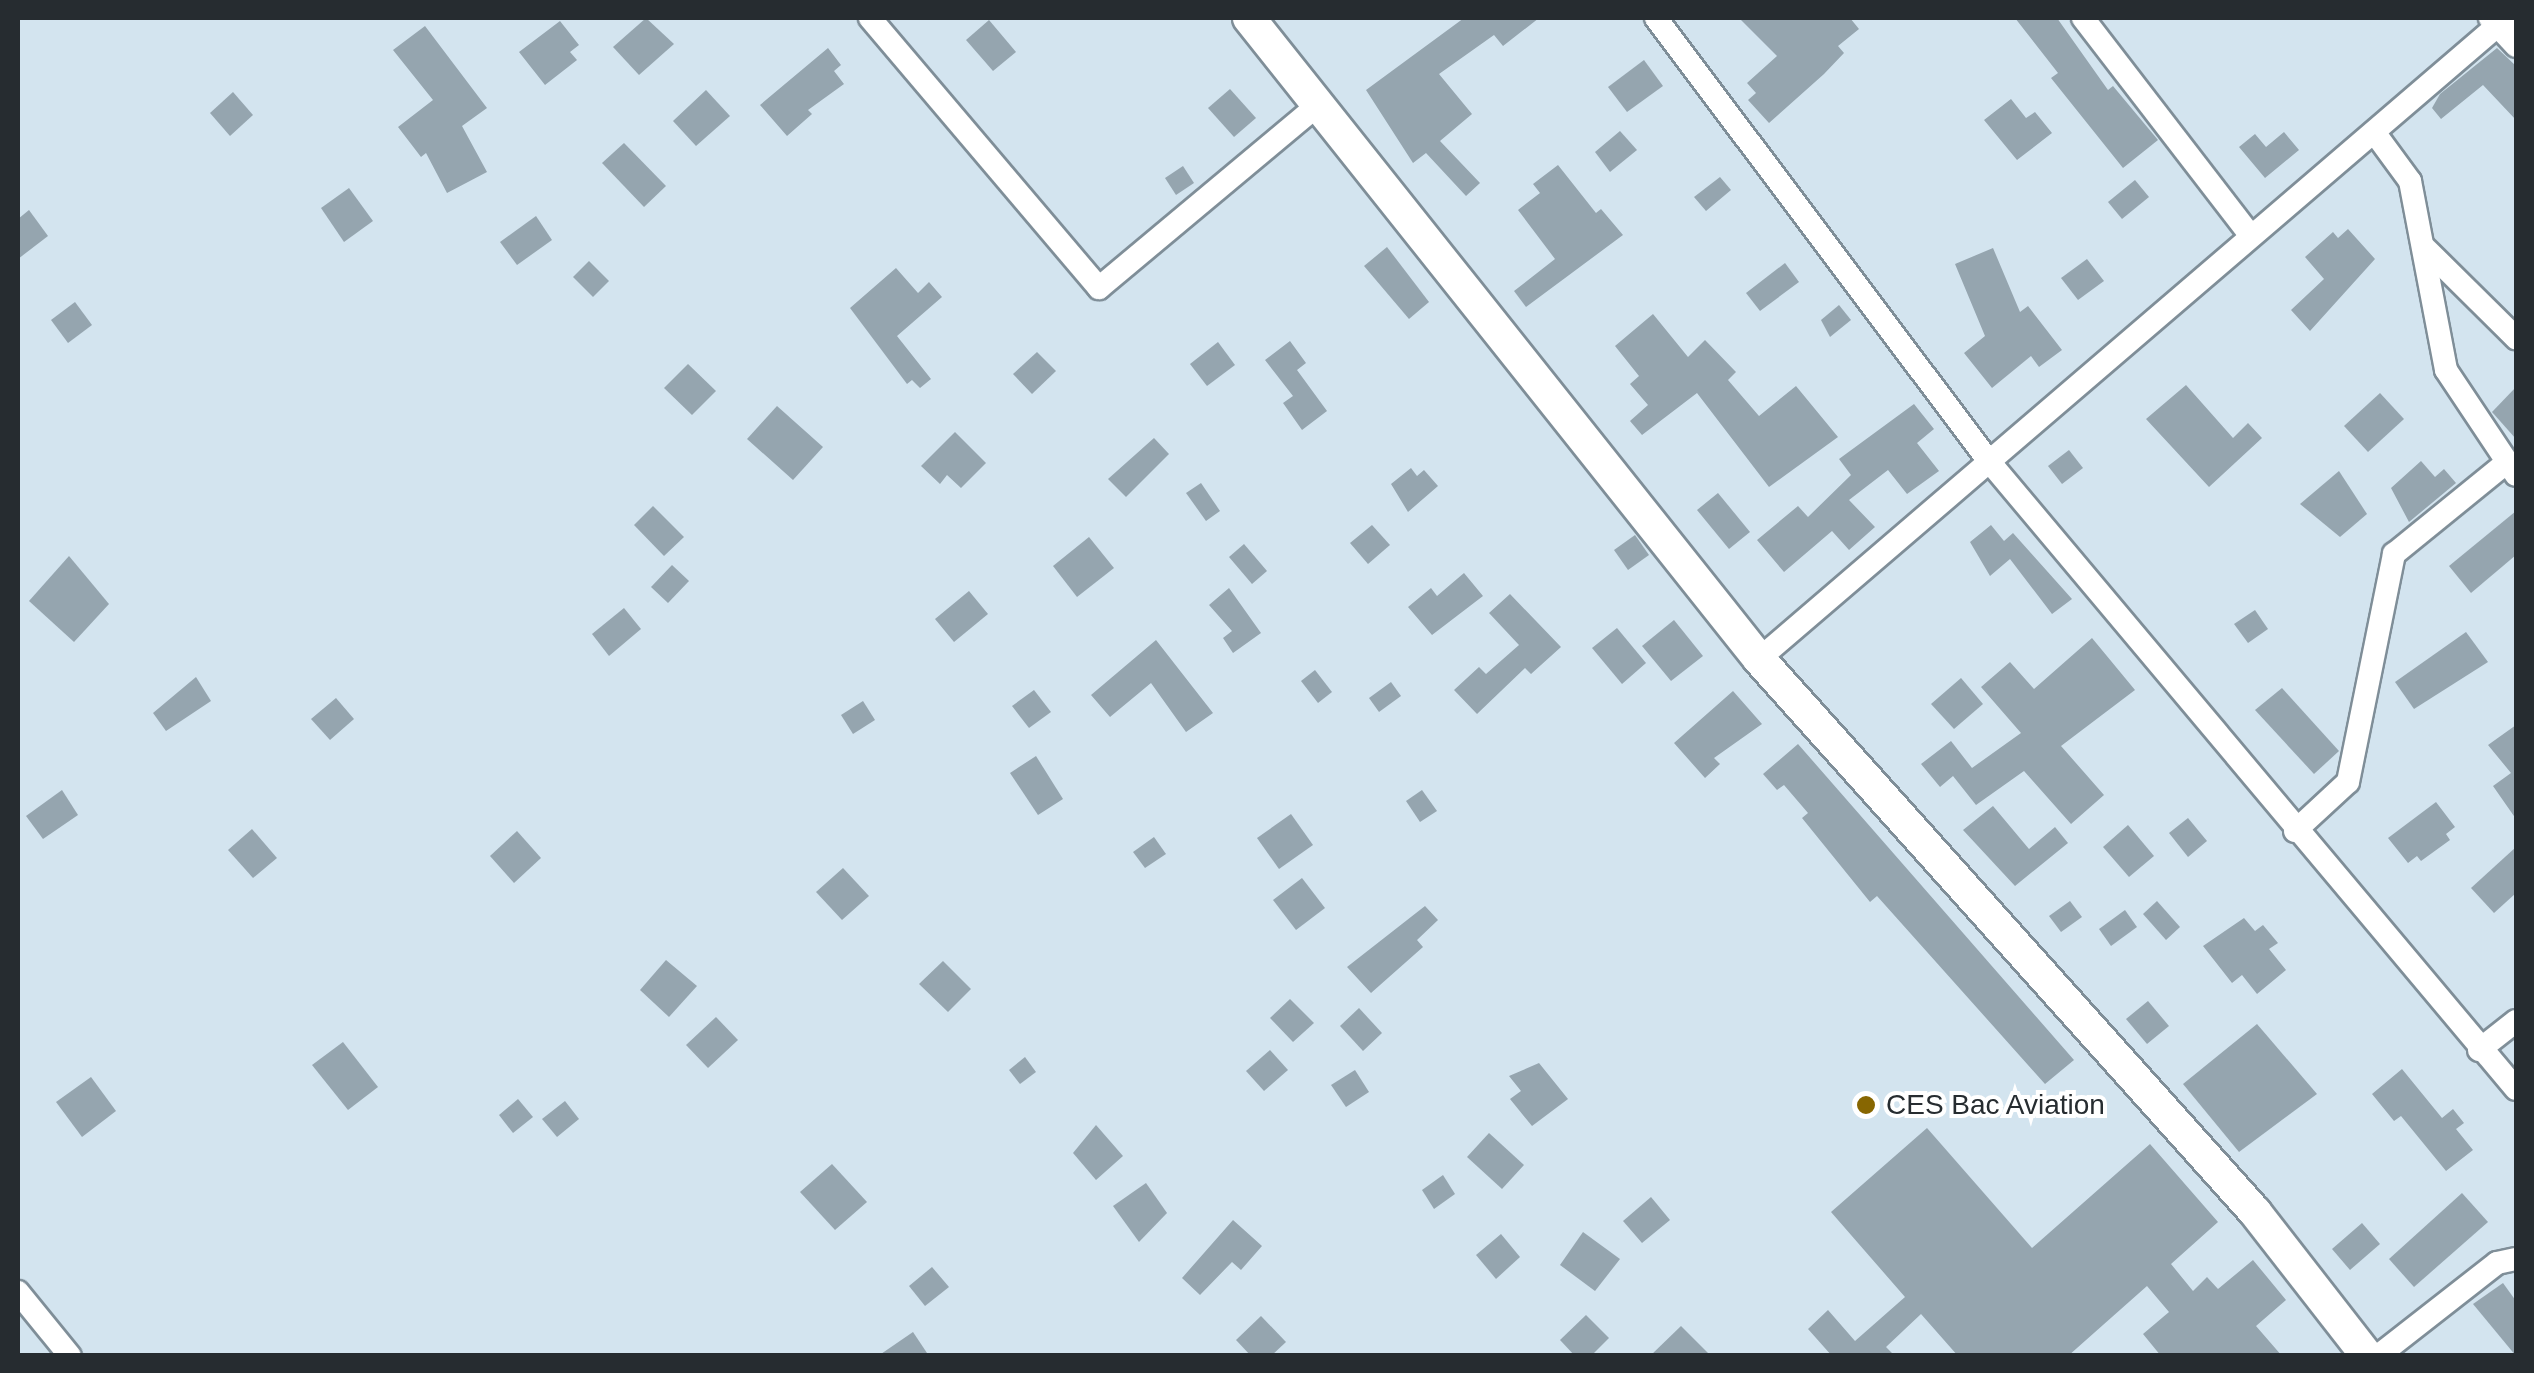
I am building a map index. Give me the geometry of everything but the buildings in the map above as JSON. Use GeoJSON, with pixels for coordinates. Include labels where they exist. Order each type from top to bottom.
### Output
{"type":"FeatureCollection","features":[{"type":"Feature","properties":{"kind":"street"},"geometry":{"type":"LineString","coordinates":[[870,18],[1099,288],[1320,103]]}},
{"type":"Feature","properties":{"kind":"street"},"geometry":{"type":"LineString","coordinates":[[1250,18],[1759,659],[2255,1212],[2366,1356]]}},
{"type":"Feature","properties":{"kind":"street"},"geometry":{"type":"LineString","coordinates":[[1656,18],[1988,460],[2295,831],[2516,1089]]}},
{"type":"Feature","properties":{"kind":"street"},"geometry":{"type":"LineString","coordinates":[[2083,18],[2251,236]]}},
{"type":"Feature","properties":{"kind":"street"},"geometry":{"type":"LineString","coordinates":[[1759,659],[2501,22],[2516,46]]}},
{"type":"Feature","properties":{"kind":"street"},"geometry":{"type":"LineString","coordinates":[[2295,831],[2348,782],[2394,554],[2511,469],[2446,370],[2410,181],[2374,132]]}},
{"type":"Feature","properties":{"kind":"street"},"geometry":{"type":"LineString","coordinates":[[2426,249],[2516,338]]}},
{"type":"Feature","properties":{"kind":"street"},"geometry":{"type":"LineString","coordinates":[[2479,1050],[2516,1021]]}},
{"type":"Feature","properties":{"kind":"street"},"geometry":{"type":"LineString","coordinates":[[2378,1356],[2497,1263],[2516,1259]]}},
{"type":"Feature","properties":{"kind":"street"},"geometry":{"type":"LineString","coordinates":[[18,1292],[70,1356]]}},
{"type":"Feature","properties":{"kind":"place","name":"CES Bac Aviation"},"geometry":{"type":"Point","coordinates":[1866,1105]}}]}
